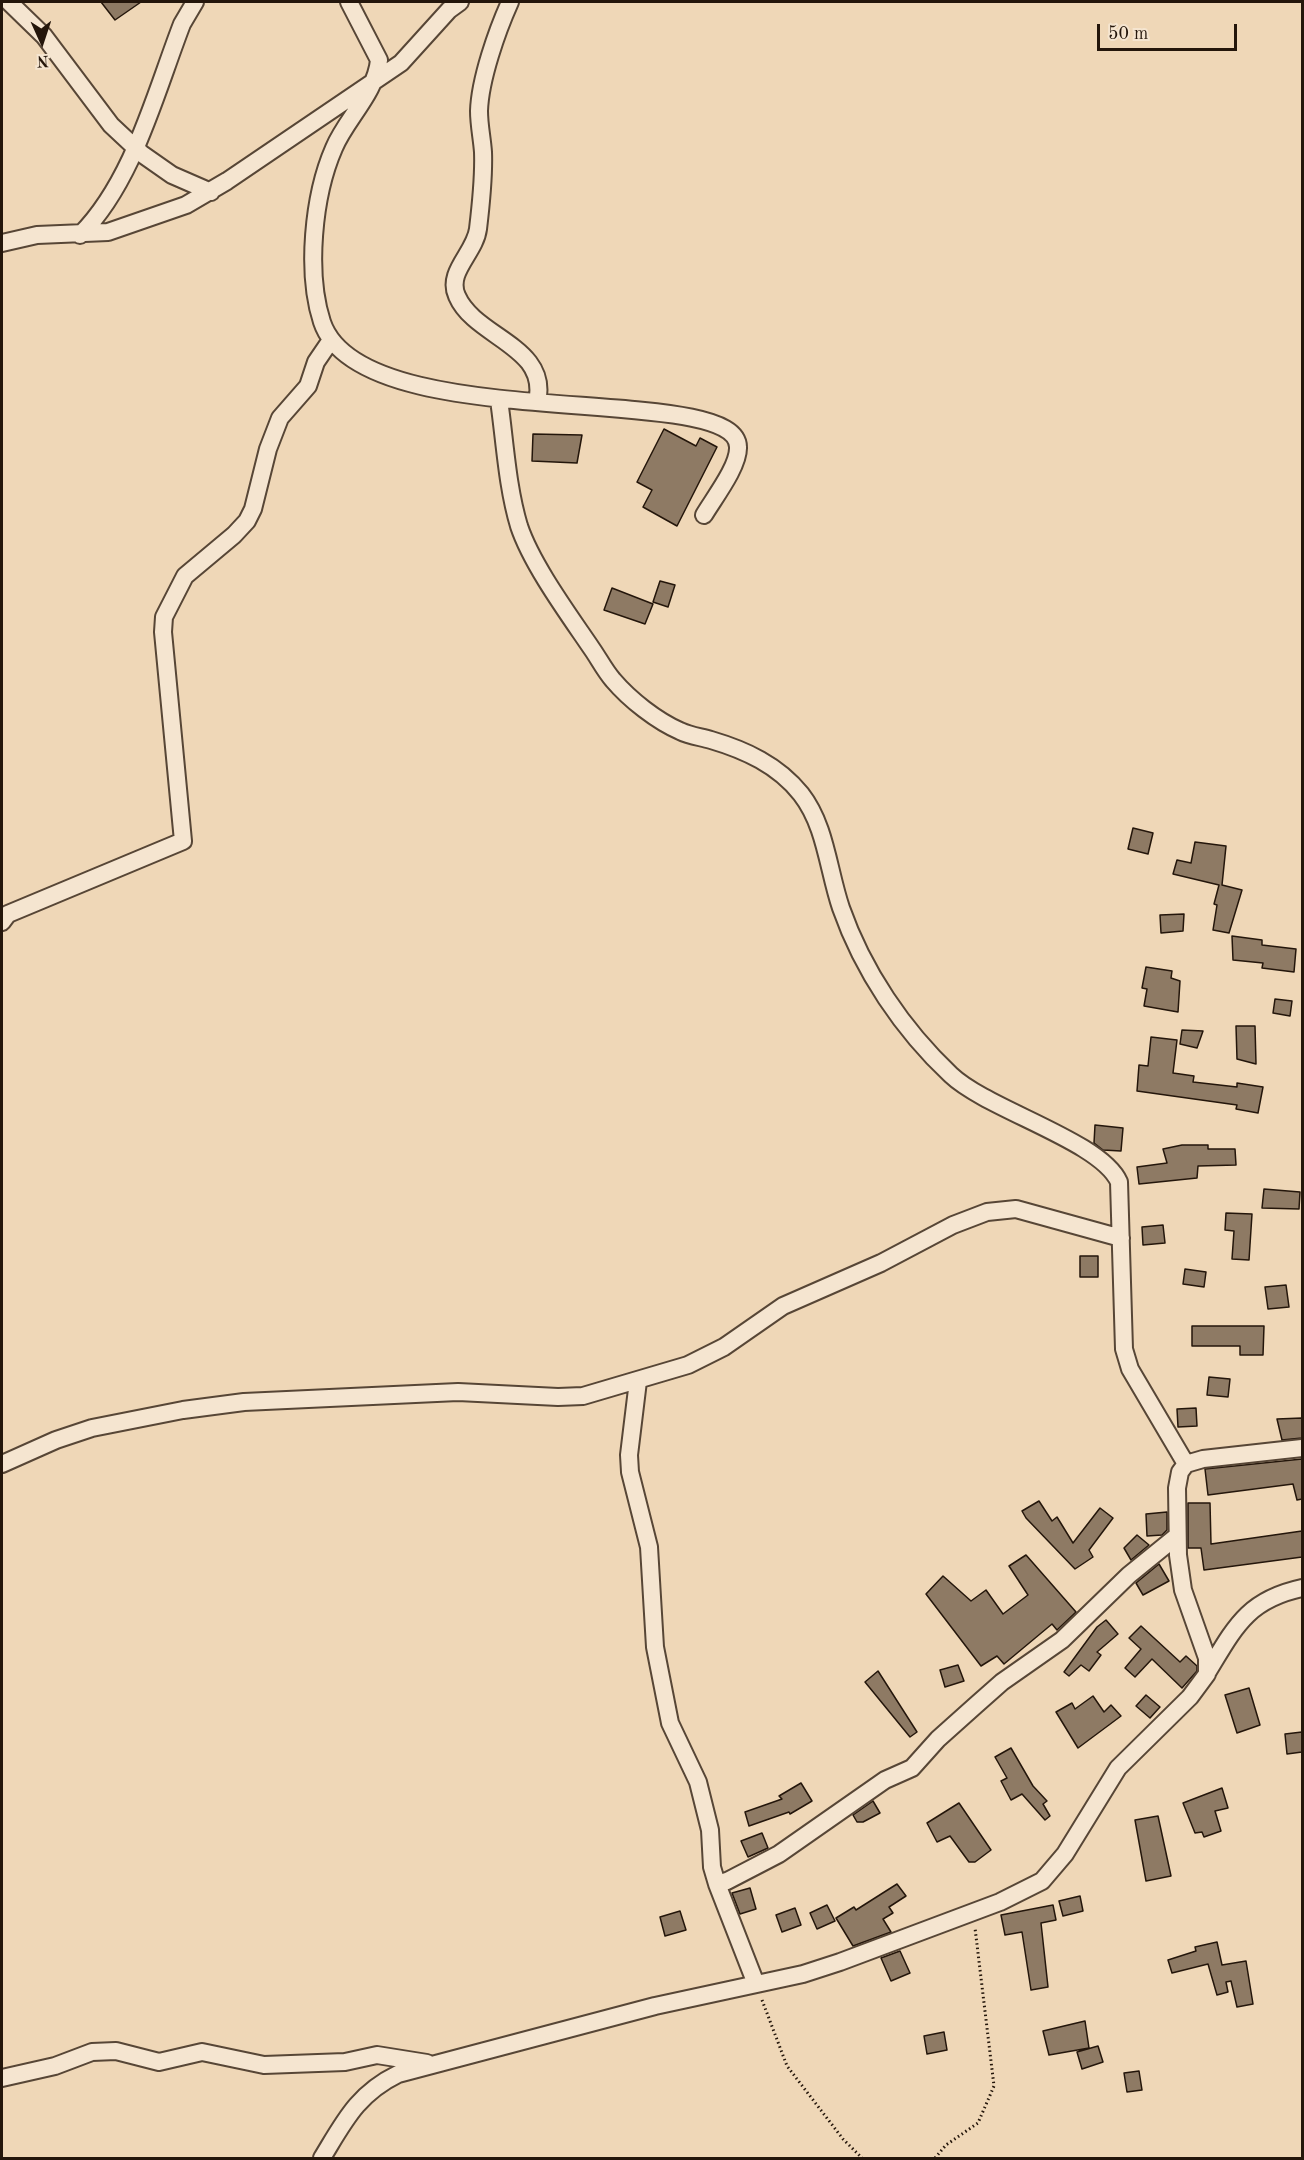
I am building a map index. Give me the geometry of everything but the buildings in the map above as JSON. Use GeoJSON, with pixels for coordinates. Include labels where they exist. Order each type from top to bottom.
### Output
{"type":"FeatureCollection","features":[{"type":"Feature","properties":{"kind":"street"},"geometry":{"type":"LineString","coordinates":[[9,2],[44,36],[111,125],[165,171],[211,192]]}},
{"type":"Feature","properties":{"kind":"street"},"geometry":{"type":"LineString","coordinates":[[80,235],[101,214],[112,196],[135,147],[182,24],[195,2]]}},
{"type":"Feature","properties":{"kind":"street"},"geometry":{"type":"LineString","coordinates":[[349,2],[379,60],[374,81],[334,148],[322,187],[313,268],[323,324],[332,340],[350,358],[381,374],[427,388],[499,400],[652,411],[693,418],[732,432],[739,445],[736,460],[704,515]]}},
{"type":"Feature","properties":{"kind":"street"},"geometry":{"type":"LineString","coordinates":[[2,243],[37,235],[80,235],[122,228],[186,205],[211,192],[401,63],[448,10],[460,2]]}},
{"type":"Feature","properties":{"kind":"street"},"geometry":{"type":"LineString","coordinates":[[510,2],[480,101],[483,173],[478,232],[470,252],[456,273],[454,288],[457,297],[472,318],[519,351],[535,371],[540,389],[537,402]]}},
{"type":"Feature","properties":{"kind":"street"},"geometry":{"type":"LineString","coordinates":[[2,922],[8,914],[183,841],[163,632],[164,617],[185,576],[234,535],[247,521],[253,509],[268,449],[280,418],[308,386],[316,362],[332,340]]}},
{"type":"Feature","properties":{"kind":"street"},"geometry":{"type":"LineString","coordinates":[[499,400],[512,494],[520,527],[550,583],[613,680],[662,721],[682,732],[742,751],[768,763],[786,777],[802,795],[815,818],[826,846],[832,880],[853,941],[915,1038],[961,1083],[984,1098],[1055,1133],[1106,1164],[1114,1172],[1119,1182],[1124,1349],[1130,1369],[1186,1464]]}},
{"type":"Feature","properties":{"kind":"street"},"geometry":{"type":"LineString","coordinates":[[2,1464],[56,1440],[92,1428],[183,1410],[244,1402],[458,1392],[575,1396],[638,1381],[688,1365],[724,1347],[783,1306],[880,1263],[952,1225],[987,1212],[1016,1209],[1121,1238]]}},
{"type":"Feature","properties":{"kind":"street"},"geometry":{"type":"LineString","coordinates":[[638,1381],[629,1455],[630,1472],[649,1547],[655,1647],[670,1723],[698,1782],[710,1830],[712,1867],[717,1884],[756,1984]]}},
{"type":"Feature","properties":{"kind":"street"},"geometry":{"type":"LineString","coordinates":[[1207,1674],[1207,1658],[1183,1590],[1177,1536],[1177,1488],[1180,1472],[1186,1464],[1203,1459],[1302,1448]]}},
{"type":"Feature","properties":{"kind":"street"},"geometry":{"type":"LineString","coordinates":[[717,1884],[779,1854],[885,1780],[912,1768],[938,1738],[984,1697],[1062,1640],[1129,1575],[1177,1536]]}},
{"type":"Feature","properties":{"kind":"street"},"geometry":{"type":"LineString","coordinates":[[322,2158],[356,2103],[398,2074],[655,2006],[756,1984],[840,1962],[1031,1886],[1051,1872],[1118,1768],[1190,1697],[1233,1631],[1251,1611],[1267,1598],[1302,1587]]}},
{"type":"Feature","properties":{"kind":"street"},"geometry":{"type":"LineString","coordinates":[[2,2078],[55,2066],[92,2052],[116,2051],[159,2062],[202,2052],[264,2066],[345,2062],[377,2055],[398,2056],[430,2064]]}},
{"type":"Feature","properties":{"kind":"path"},"geometry":{"type":"LineString","coordinates":[[935,2158],[946,2145],[978,2123],[994,2086],[973,1911]]}},
{"type":"Feature","properties":{"kind":"path"},"geometry":{"type":"LineString","coordinates":[[756,1984],[787,2066],[843,2139],[862,2158]]}}]}
